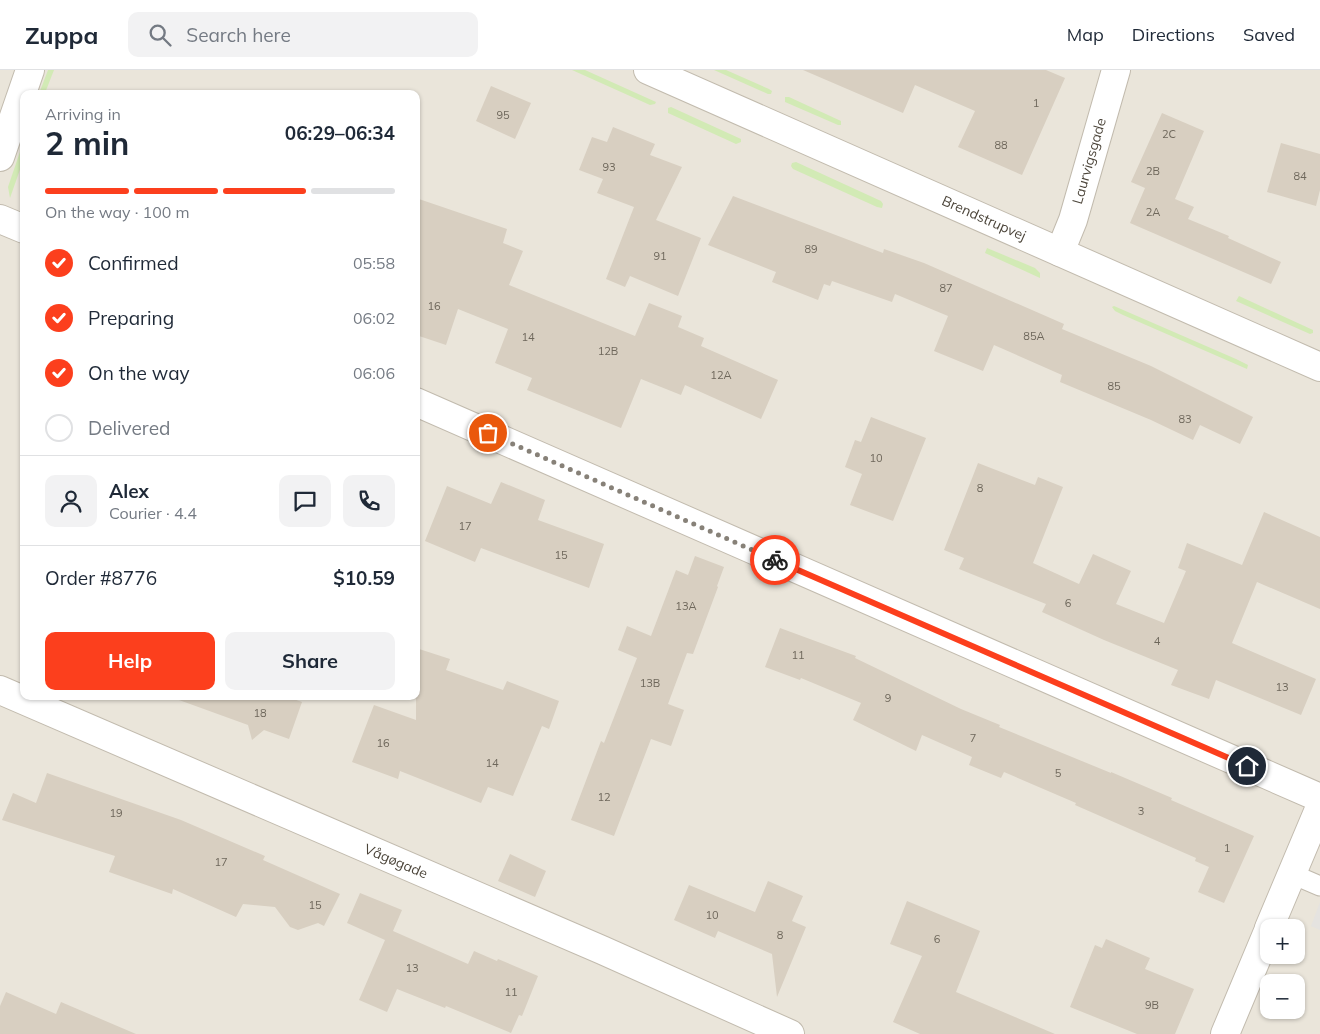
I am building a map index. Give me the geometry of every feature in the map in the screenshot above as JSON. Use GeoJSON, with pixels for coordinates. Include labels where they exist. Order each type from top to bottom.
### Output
{"type":"FeatureCollection","features":[{"type":"Feature","properties":{"kind":"street"},"geometry":{"type":"LineString","coordinates":[[23,90],[30,70]]}},
{"type":"Feature","properties":{"kind":"street","name":"Brendstrupvej"},"geometry":{"type":"LineString","coordinates":[[648,70],[1320,367]]}},
{"type":"Feature","properties":{"kind":"street","name":"Laurvigsgade"},"geometry":{"type":"LineString","coordinates":[[1060,252],[1072,220],[1116,70]]}},
{"type":"Feature","properties":{"kind":"street"},"geometry":{"type":"LineString","coordinates":[[0,156],[20,99]]}},
{"type":"Feature","properties":{"kind":"street"},"geometry":{"type":"LineString","coordinates":[[0,219],[20,227]]}},
{"type":"Feature","properties":{"kind":"street"},"geometry":{"type":"LineString","coordinates":[[420,404],[1318,813],[1273,919]]}},
{"type":"Feature","properties":{"kind":"street","name":"Vågøgade"},"geometry":{"type":"LineString","coordinates":[[0,690],[20,699]]}},
{"type":"Feature","properties":{"kind":"street","name":"Vågøgade"},"geometry":{"type":"LineString","coordinates":[[23,700],[602,950],[790,1034]]}},
{"type":"Feature","properties":{"kind":"street"},"geometry":{"type":"LineString","coordinates":[[1225,1034],[1260,950]]}},
{"type":"Feature","properties":{"kind":"lane"},"geometry":{"type":"LineString","coordinates":[[1292,874],[1320,886]]}},
{"type":"Feature","properties":{"kind":"shaded area"},"geometry":{"type":"Polygon","coordinates":[[[0,70],[1320,70],[1320,1034],[0,1034],[0,70]]]}},
{"type":"Feature","properties":{"kind":"shaded area"},"geometry":{"type":"Polygon","coordinates":[[[1320,902],[1320,930],[1311,926],[1320,902]]]}},
{"type":"Feature","properties":{"kind":"green space"},"geometry":{"type":"Polygon","coordinates":[[[48,70],[54,70],[46,90],[40,90],[48,70]]]}},
{"type":"Feature","properties":{"kind":"green space"},"geometry":{"type":"Polygon","coordinates":[[[572,70],[585,70],[656,102],[650,105],[572,70]]]}},
{"type":"Feature","properties":{"kind":"green space"},"geometry":{"type":"Polygon","coordinates":[[[714,70],[726,70],[769,89],[772,91],[771,94],[768,94],[714,70]]]}},
{"type":"Feature","properties":{"kind":"green space"},"geometry":{"type":"Polygon","coordinates":[[[785,97],[789,97],[841,121],[841,125],[785,102],[785,97]]]}},
{"type":"Feature","properties":{"kind":"green space"},"geometry":{"type":"Polygon","coordinates":[[[671,107],[741,139],[741,142],[736,144],[668,113],[668,108],[671,107]]]}},
{"type":"Feature","properties":{"kind":"green space"},"geometry":{"type":"Polygon","coordinates":[[[20,152],[20,169],[10,198],[8,187],[20,152]]]}},
{"type":"Feature","properties":{"kind":"green space"},"geometry":{"type":"Polygon","coordinates":[[[796,162],[881,201],[883,204],[882,208],[793,169],[792,163],[796,162]]]}},
{"type":"Feature","properties":{"kind":"green space"},"geometry":{"type":"Polygon","coordinates":[[[987,248],[1035,268],[1040,273],[1040,278],[985,253],[987,248]]]}},
{"type":"Feature","properties":{"kind":"green space"},"geometry":{"type":"Polygon","coordinates":[[[1239,296],[1313,330],[1313,333],[1310,334],[1236,301],[1239,296]]]}},
{"type":"Feature","properties":{"kind":"green space"},"geometry":{"type":"Polygon","coordinates":[[[1114,306],[1236,359],[1248,365],[1247,369],[1123,315],[1115,311],[1112,307],[1114,306]]]}},
{"type":"Feature","properties":{"kind":"building"},"geometry":{"type":"Polygon","coordinates":[[[803,70],[1046,70],[1065,78],[1022,175],[958,147],[975,111],[915,85],[903,113],[803,70]]]}},
{"type":"Feature","properties":{"kind":"building"},"geometry":{"type":"Polygon","coordinates":[[[491,86],[531,103],[515,139],[476,121],[491,86]]]}},
{"type":"Feature","properties":{"kind":"building"},"geometry":{"type":"Polygon","coordinates":[[[1162,113],[1204,131],[1175,199],[1194,207],[1188,219],[1229,236],[1228,238],[1281,262],[1271,284],[1130,223],[1145,188],[1131,182],[1162,113]]]}},
{"type":"Feature","properties":{"kind":"building"},"geometry":{"type":"Polygon","coordinates":[[[613,127],[655,144],[650,155],[682,167],[656,220],[701,238],[678,296],[630,276],[625,287],[606,279],[634,207],[597,193],[603,179],[579,170],[592,137],[607,142],[613,127]]]}},
{"type":"Feature","properties":{"kind":"building"},"geometry":{"type":"Polygon","coordinates":[[[1281,143],[1320,154],[1320,190],[1316,206],[1267,192],[1281,143]]]}},
{"type":"Feature","properties":{"kind":"building"},"geometry":{"type":"Polygon","coordinates":[[[733,196],[883,253],[884,249],[924,263],[1064,324],[1062,329],[1151,366],[1253,417],[1240,444],[1200,425],[1193,440],[1151,420],[1060,382],[1062,375],[994,345],[983,371],[934,351],[948,316],[895,294],[892,302],[832,281],[830,286],[824,284],[818,300],[772,282],[776,272],[708,245],[733,196]]]}},
{"type":"Feature","properties":{"kind":"building"},"geometry":{"type":"Polygon","coordinates":[[[420,199],[507,229],[503,243],[523,251],[509,285],[635,336],[649,303],[682,316],[678,327],[704,338],[701,346],[778,380],[761,419],[685,385],[681,395],[641,379],[621,428],[527,390],[532,378],[495,363],[508,329],[458,309],[446,345],[420,336],[420,199]]]}},
{"type":"Feature","properties":{"kind":"building"},"geometry":{"type":"Polygon","coordinates":[[[871,417],[926,438],[893,521],[850,505],[862,474],[845,467],[855,440],[861,442],[871,417]]]}},
{"type":"Feature","properties":{"kind":"building"},"geometry":{"type":"Polygon","coordinates":[[[978,463],[1035,485],[1038,477],[1063,487],[1033,563],[1079,584],[1093,554],[1131,571],[1116,604],[1164,623],[1186,571],[1178,568],[1187,543],[1242,565],[1264,512],[1320,537],[1320,609],[1257,582],[1232,643],[1316,679],[1301,715],[1216,680],[1209,699],[1171,685],[1178,670],[1042,612],[1046,604],[959,569],[964,558],[944,550],[978,463]]]}},
{"type":"Feature","properties":{"kind":"building"},"geometry":{"type":"Polygon","coordinates":[[[501,482],[545,500],[538,520],[604,544],[589,588],[481,548],[475,562],[425,541],[447,486],[491,504],[501,482]]]}},
{"type":"Feature","properties":{"kind":"building"},"geometry":{"type":"Polygon","coordinates":[[[695,556],[724,567],[693,654],[687,653],[668,704],[684,710],[671,746],[651,739],[614,836],[571,820],[601,741],[604,743],[637,658],[618,650],[627,626],[651,636],[676,570],[688,575],[695,556]]]}},
{"type":"Feature","properties":{"kind":"building"},"geometry":{"type":"Polygon","coordinates":[[[780,628],[856,656],[855,658],[961,709],[1000,725],[999,727],[1172,798],[1171,800],[1254,836],[1224,903],[1198,892],[1209,867],[1195,861],[1196,858],[1004,772],[1001,778],[969,765],[972,757],[922,735],[916,751],[853,720],[861,703],[801,678],[800,680],[765,667],[780,628]]]}},
{"type":"Feature","properties":{"kind":"building"},"geometry":{"type":"Polygon","coordinates":[[[420,649],[450,659],[446,670],[503,690],[507,681],[559,701],[549,729],[542,726],[513,796],[488,787],[481,803],[400,771],[398,779],[352,762],[374,705],[416,720],[416,700],[420,700],[420,649]]]}},
{"type":"Feature","properties":{"kind":"building"},"geometry":{"type":"Polygon","coordinates":[[[179,700],[296,700],[302,702],[289,739],[264,730],[252,740],[248,725],[179,700]]]}},
{"type":"Feature","properties":{"kind":"building"},"geometry":{"type":"Polygon","coordinates":[[[47,773],[181,820],[265,856],[263,860],[340,894],[324,926],[318,923],[298,930],[290,927],[275,907],[243,904],[236,917],[173,889],[172,894],[109,872],[115,856],[2,820],[13,793],[36,803],[47,773]]]}},
{"type":"Feature","properties":{"kind":"building"},"geometry":{"type":"Polygon","coordinates":[[[510,854],[546,871],[535,897],[498,881],[510,854]]]}},
{"type":"Feature","properties":{"kind":"building"},"geometry":{"type":"Polygon","coordinates":[[[768,881],[803,896],[792,921],[806,927],[777,997],[772,954],[718,931],[715,938],[674,920],[689,885],[755,912],[768,881]]]}},
{"type":"Feature","properties":{"kind":"building"},"geometry":{"type":"Polygon","coordinates":[[[360,893],[402,910],[393,931],[468,964],[474,951],[538,976],[522,1016],[519,1015],[511,1033],[446,1006],[445,1008],[397,989],[387,1012],[359,1000],[385,940],[347,923],[360,893]]]}},
{"type":"Feature","properties":{"kind":"building"},"geometry":{"type":"Polygon","coordinates":[[[907,901],[980,931],[956,992],[1055,1034],[920,1034],[893,1022],[922,956],[890,944],[907,901]]]}},
{"type":"Feature","properties":{"kind":"building"},"geometry":{"type":"Polygon","coordinates":[[[1106,939],[1150,958],[1145,969],[1194,989],[1175,1034],[1137,1034],[1070,1007],[1095,945],[1102,948],[1106,939]]]}},
{"type":"Feature","properties":{"kind":"building"},"geometry":{"type":"Polygon","coordinates":[[[6,992],[56,1014],[61,1002],[136,1034],[0,1034],[0,1006],[6,992]]]}},
{"type":"Feature","properties":{"kind":"way so far"},"geometry":{"type":"LineString","coordinates":[[488,433],[775,560]]}},
{"type":"Feature","properties":{"kind":"route"},"geometry":{"type":"LineString","coordinates":[[775,560],[1247,766]]}}]}
